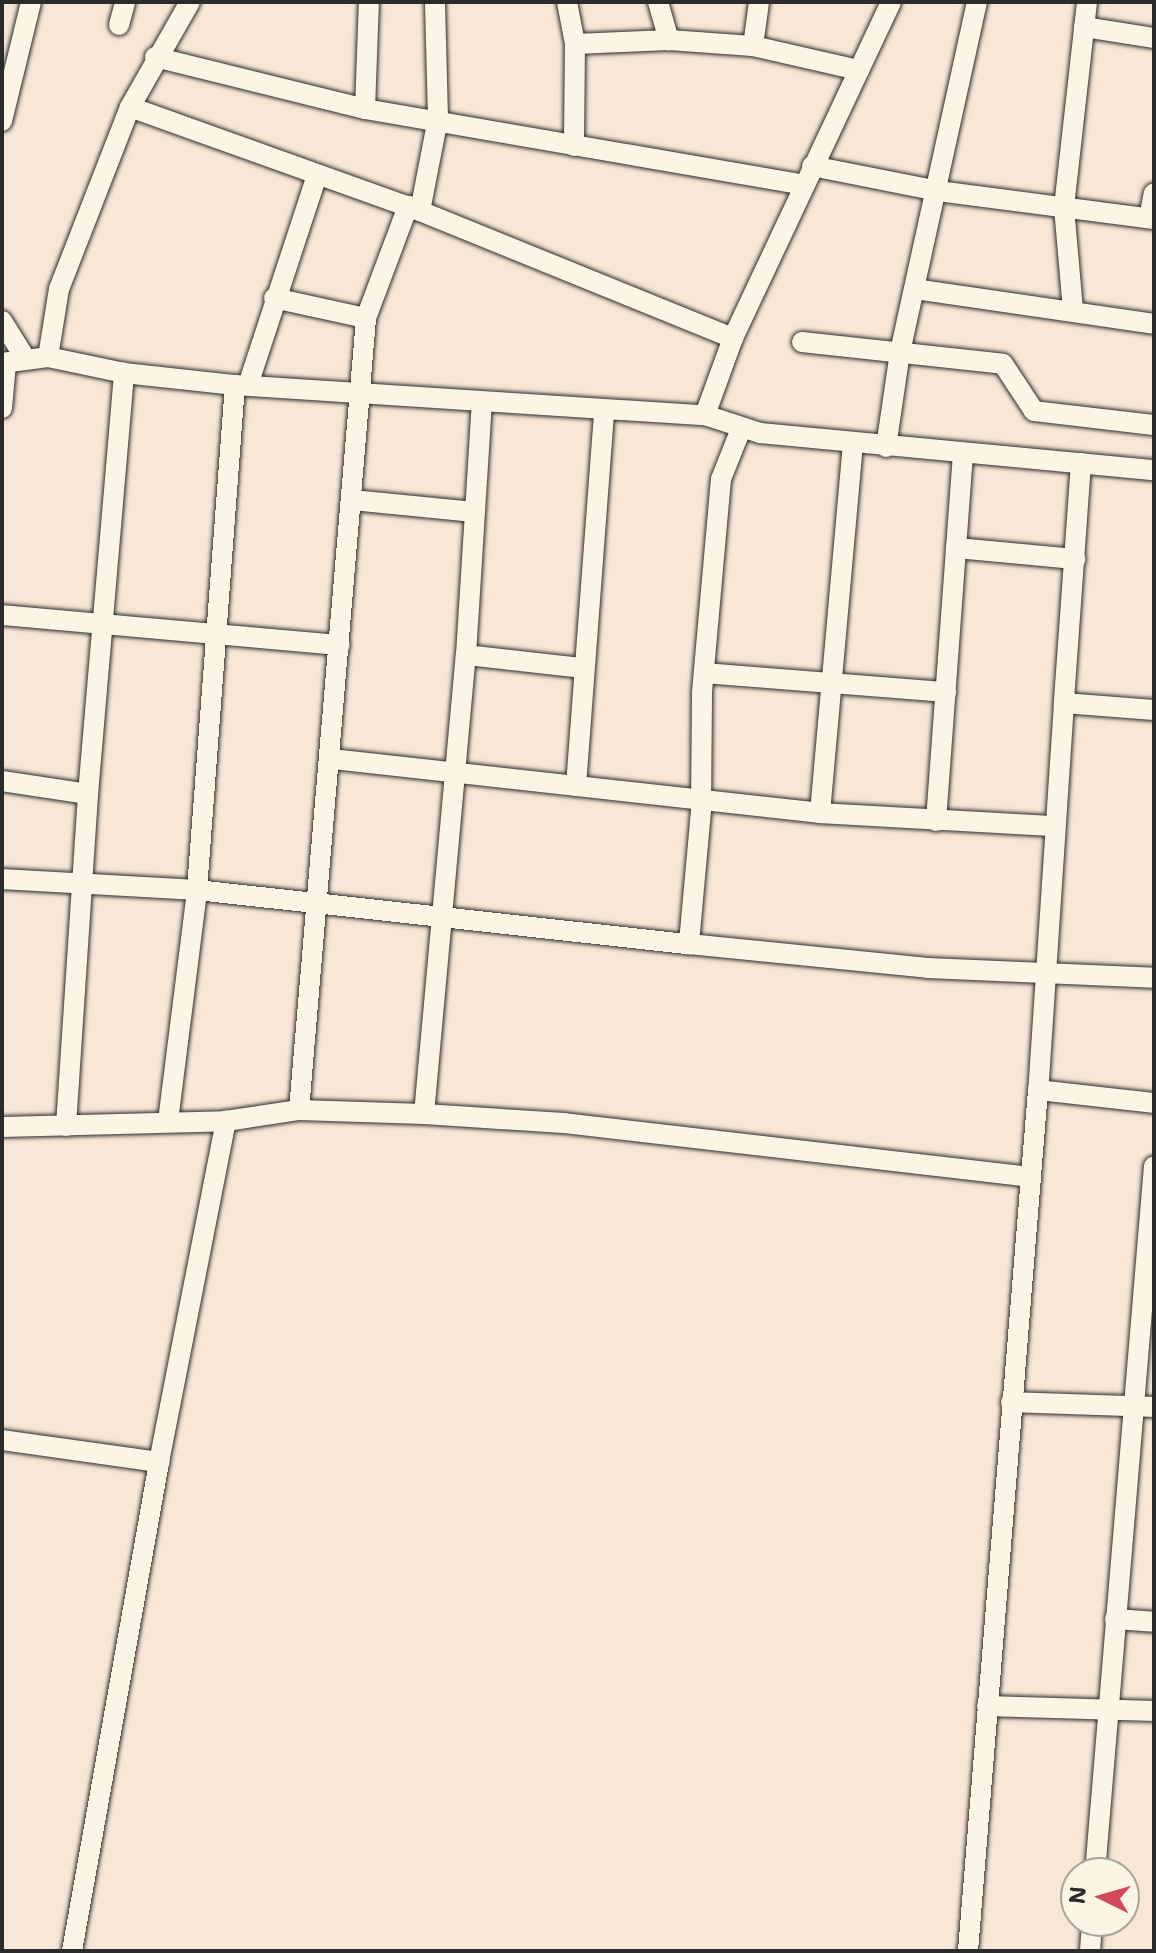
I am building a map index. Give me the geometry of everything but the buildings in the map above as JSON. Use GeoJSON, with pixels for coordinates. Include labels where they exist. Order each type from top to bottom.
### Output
{"type":"FeatureCollection","features":[{"type":"Feature","properties":{"kind":"street"},"geometry":{"type":"LineString","coordinates":[[2,121],[31,2]]}},
{"type":"Feature","properties":{"kind":"street"},"geometry":{"type":"LineString","coordinates":[[119,25],[125,2]]}},
{"type":"Feature","properties":{"kind":"street"},"geometry":{"type":"LineString","coordinates":[[48,357],[59,289],[130,107],[155,57],[190,2]]}},
{"type":"Feature","properties":{"kind":"street"},"geometry":{"type":"LineString","coordinates":[[365,109],[369,2]]}},
{"type":"Feature","properties":{"kind":"street"},"geometry":{"type":"LineString","coordinates":[[299,1110],[332,759],[366,318],[414,209],[438,118],[435,2]]}},
{"type":"Feature","properties":{"kind":"street"},"geometry":{"type":"LineString","coordinates":[[567,2],[575,44],[574,146]]}},
{"type":"Feature","properties":{"kind":"street"},"geometry":{"type":"LineString","coordinates":[[658,2],[669,40]]}},
{"type":"Feature","properties":{"kind":"street"},"geometry":{"type":"LineString","coordinates":[[753,46],[759,2]]}},
{"type":"Feature","properties":{"kind":"street"},"geometry":{"type":"LineString","coordinates":[[705,415],[733,338],[891,2]]}},
{"type":"Feature","properties":{"kind":"street"},"geometry":{"type":"LineString","coordinates":[[886,447],[900,352],[938,191],[977,2]]}},
{"type":"Feature","properties":{"kind":"street"},"geometry":{"type":"LineString","coordinates":[[1073,310],[1064,207],[1087,2]]}},
{"type":"Feature","properties":{"kind":"street"},"geometry":{"type":"LineString","coordinates":[[1084,27],[1154,38]]}},
{"type":"Feature","properties":{"kind":"street"},"geometry":{"type":"LineString","coordinates":[[575,44],[669,40],[753,46],[859,70]]}},
{"type":"Feature","properties":{"kind":"street"},"geometry":{"type":"LineString","coordinates":[[155,57],[365,109],[438,118],[574,146],[1152,218],[1154,193]]}},
{"type":"Feature","properties":{"kind":"street"},"geometry":{"type":"LineString","coordinates":[[130,107],[414,209],[733,338]]}},
{"type":"Feature","properties":{"kind":"street"},"geometry":{"type":"LineString","coordinates":[[168,1121],[197,890],[242,385],[317,175]]}},
{"type":"Feature","properties":{"kind":"street"},"geometry":{"type":"LineString","coordinates":[[915,289],[1154,324]]}},
{"type":"Feature","properties":{"kind":"street"},"geometry":{"type":"LineString","coordinates":[[274,298],[366,318]]}},
{"type":"Feature","properties":{"kind":"street"},"geometry":{"type":"LineString","coordinates":[[2,321],[11,361],[2,408]]}},
{"type":"Feature","properties":{"kind":"street"},"geometry":{"type":"LineString","coordinates":[[802,342],[1003,364],[1034,411],[1154,425]]}},
{"type":"Feature","properties":{"kind":"street"},"geometry":{"type":"LineString","coordinates":[[11,361],[48,357],[124,373],[242,385],[604,411],[705,415],[741,429],[853,444],[1154,470]]}},
{"type":"Feature","properties":{"kind":"street"},"geometry":{"type":"LineString","coordinates":[[66,1126],[88,794],[124,373]]}},
{"type":"Feature","properties":{"kind":"street"},"geometry":{"type":"LineString","coordinates":[[424,1114],[466,655],[482,402]]}},
{"type":"Feature","properties":{"kind":"street"},"geometry":{"type":"LineString","coordinates":[[576,786],[582,668],[604,411]]}},
{"type":"Feature","properties":{"kind":"street"},"geometry":{"type":"LineString","coordinates":[[689,944],[700,796],[704,673],[721,479],[741,429]]}},
{"type":"Feature","properties":{"kind":"street"},"geometry":{"type":"LineString","coordinates":[[820,813],[853,444]]}},
{"type":"Feature","properties":{"kind":"street"},"geometry":{"type":"LineString","coordinates":[[936,821],[963,455]]}},
{"type":"Feature","properties":{"kind":"street"},"geometry":{"type":"LineString","coordinates":[[968,1951],[1038,1090],[1081,463]]}},
{"type":"Feature","properties":{"kind":"street"},"geometry":{"type":"LineString","coordinates":[[352,500],[474,512]]}},
{"type":"Feature","properties":{"kind":"street"},"geometry":{"type":"LineString","coordinates":[[956,548],[1075,559]]}},
{"type":"Feature","properties":{"kind":"street"},"geometry":{"type":"LineString","coordinates":[[2,615],[219,630],[340,645]]}},
{"type":"Feature","properties":{"kind":"street"},"geometry":{"type":"LineString","coordinates":[[466,655],[582,668]]}},
{"type":"Feature","properties":{"kind":"street"},"geometry":{"type":"LineString","coordinates":[[704,673],[946,692]]}},
{"type":"Feature","properties":{"kind":"street"},"geometry":{"type":"LineString","coordinates":[[1064,703],[1154,710]]}},
{"type":"Feature","properties":{"kind":"street"},"geometry":{"type":"LineString","coordinates":[[332,759],[576,786],[700,796],[820,813],[1055,826]]}},
{"type":"Feature","properties":{"kind":"street"},"geometry":{"type":"LineString","coordinates":[[2,781],[88,794]]}},
{"type":"Feature","properties":{"kind":"street"},"geometry":{"type":"LineString","coordinates":[[2,879],[82,880],[440,913],[689,944],[928,968],[1154,978]]}},
{"type":"Feature","properties":{"kind":"street"},"geometry":{"type":"LineString","coordinates":[[1038,1090],[1154,1103]]}},
{"type":"Feature","properties":{"kind":"street"},"geometry":{"type":"LineString","coordinates":[[2,1127],[226,1121],[299,1110],[424,1114],[564,1123],[1031,1177]]}},
{"type":"Feature","properties":{"kind":"street"},"geometry":{"type":"LineString","coordinates":[[72,1951],[159,1462],[226,1121]]}},
{"type":"Feature","properties":{"kind":"street"},"geometry":{"type":"LineString","coordinates":[[1096,1857],[1154,1166]]}},
{"type":"Feature","properties":{"kind":"street"},"geometry":{"type":"LineString","coordinates":[[1011,1402],[1154,1407]]}},
{"type":"Feature","properties":{"kind":"street"},"geometry":{"type":"LineString","coordinates":[[2,1440],[159,1462]]}},
{"type":"Feature","properties":{"kind":"street"},"geometry":{"type":"LineString","coordinates":[[1115,1619],[1154,1622]]}},
{"type":"Feature","properties":{"kind":"street"},"geometry":{"type":"LineString","coordinates":[[987,1706],[1154,1711]]}}]}
